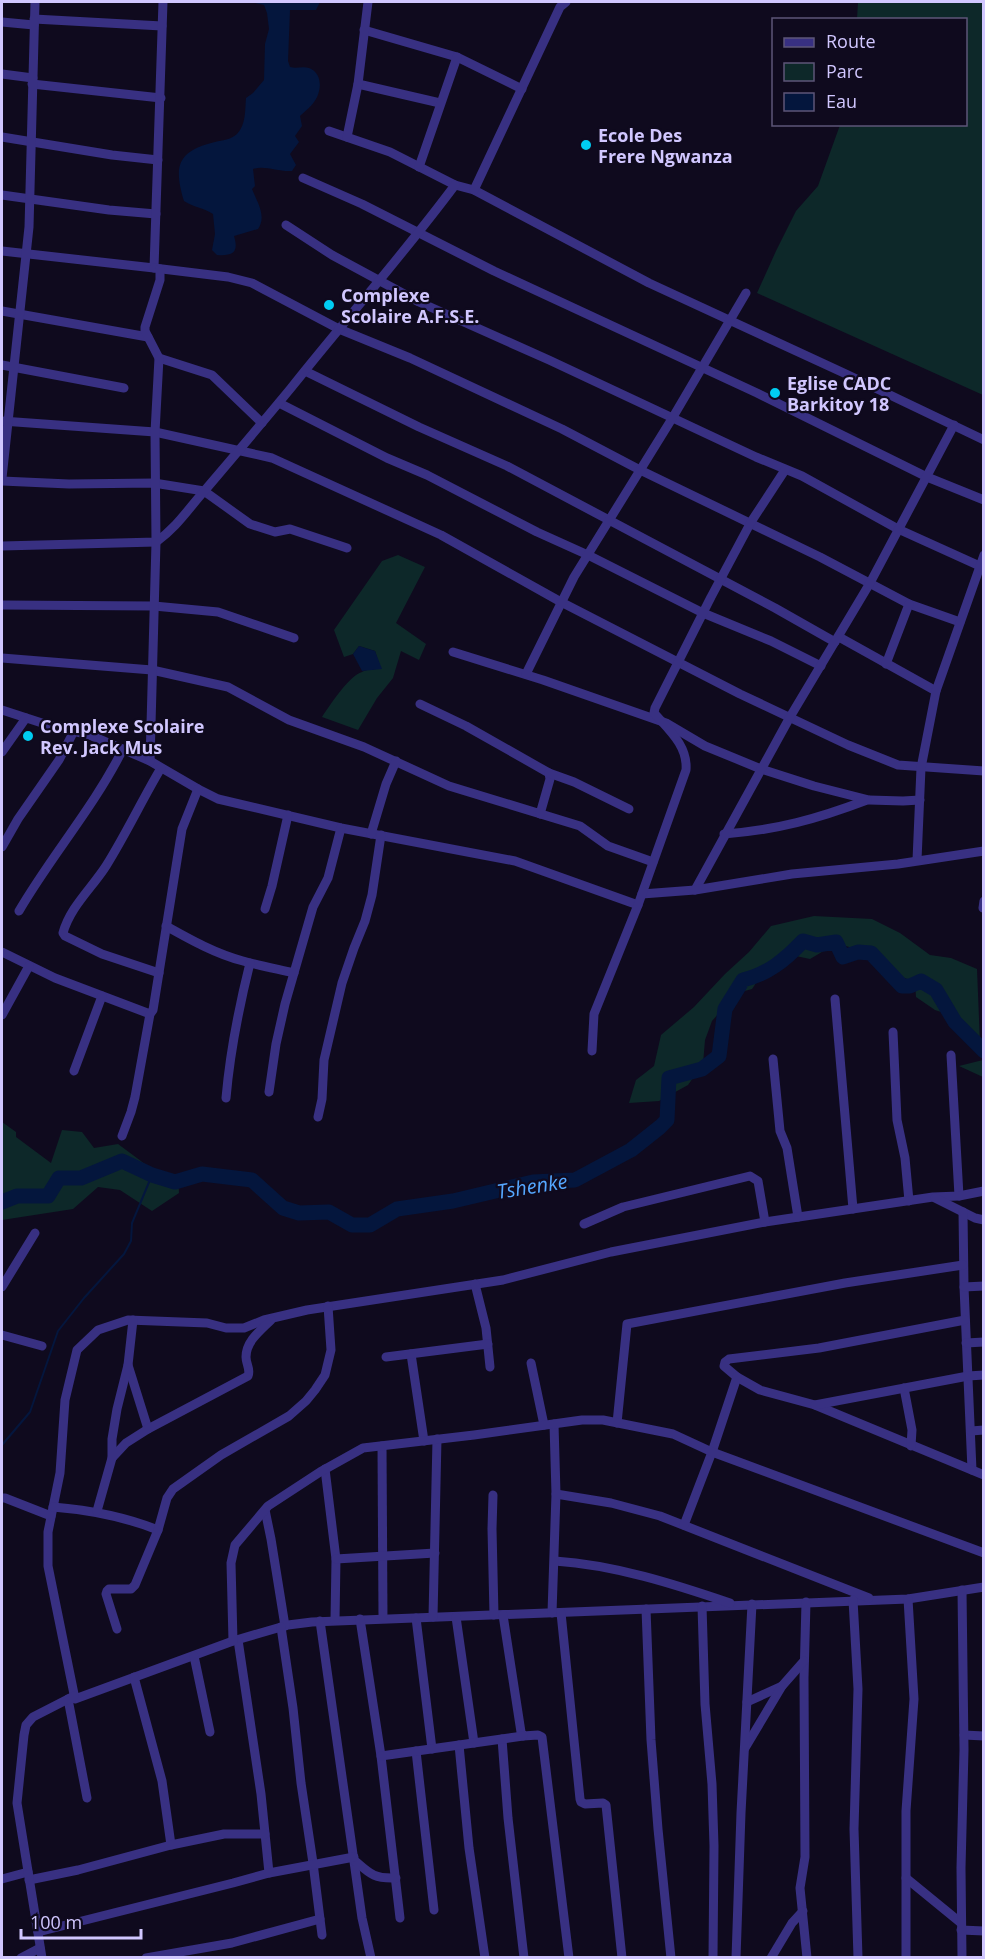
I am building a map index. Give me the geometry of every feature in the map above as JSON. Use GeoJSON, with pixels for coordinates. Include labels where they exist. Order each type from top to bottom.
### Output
{"type":"FeatureCollection","features":[{"type":"Feature","properties":{"kind":"street"},"geometry":{"type":"LineString","coordinates":[[35,2],[30,199],[13,367],[4,422],[2,480],[69,484],[154,483],[204,491],[250,524],[275,532],[290,529],[347,548]]}},
{"type":"Feature","properties":{"kind":"street"},"geometry":{"type":"LineString","coordinates":[[150,761],[156,542],[155,432],[159,358],[145,327],[160,280],[157,269],[156,214],[163,2]]}},
{"type":"Feature","properties":{"kind":"street"},"geometry":{"type":"LineString","coordinates":[[347,137],[358,84],[368,2]]}},
{"type":"Feature","properties":{"kind":"street"},"geometry":{"type":"LineString","coordinates":[[474,190],[560,7],[566,2]]}},
{"type":"Feature","properties":{"kind":"street"},"geometry":{"type":"LineString","coordinates":[[2,22],[162,26]]}},
{"type":"Feature","properties":{"kind":"street"},"geometry":{"type":"LineString","coordinates":[[364,30],[457,57],[522,88]]}},
{"type":"Feature","properties":{"kind":"street"},"geometry":{"type":"LineString","coordinates":[[419,166],[457,57]]}},
{"type":"Feature","properties":{"kind":"street"},"geometry":{"type":"LineString","coordinates":[[2,74],[32,81],[161,98]]}},
{"type":"Feature","properties":{"kind":"street"},"geometry":{"type":"LineString","coordinates":[[358,84],[440,103]]}},
{"type":"Feature","properties":{"kind":"street"},"geometry":{"type":"LineString","coordinates":[[329,130],[390,152],[455,185],[474,190],[649,284],[984,440]]}},
{"type":"Feature","properties":{"kind":"street"},"geometry":{"type":"LineString","coordinates":[[2,137],[158,160]]}},
{"type":"Feature","properties":{"kind":"street"},"geometry":{"type":"LineString","coordinates":[[303,178],[362,204],[494,271],[700,367],[927,477],[984,500]]}},
{"type":"Feature","properties":{"kind":"street"},"geometry":{"type":"LineString","coordinates":[[2,546],[156,542],[187,514],[419,233],[455,185]]}},
{"type":"Feature","properties":{"kind":"street"},"geometry":{"type":"LineString","coordinates":[[2,195],[156,214]]}},
{"type":"Feature","properties":{"kind":"street"},"geometry":{"type":"LineString","coordinates":[[286,225],[332,255],[419,302],[802,476],[898,529],[981,567]]}},
{"type":"Feature","properties":{"kind":"street"},"geometry":{"type":"LineString","coordinates":[[2,251],[228,277],[252,283],[339,328],[410,358],[562,429],[640,470],[751,522],[909,604],[960,622]]}},
{"type":"Feature","properties":{"kind":"street"},"geometry":{"type":"LineString","coordinates":[[526,674],[561,602],[588,555],[746,293]]}},
{"type":"Feature","properties":{"kind":"street"},"geometry":{"type":"LineString","coordinates":[[2,311],[148,337]]}},
{"type":"Feature","properties":{"kind":"street"},"geometry":{"type":"LineString","coordinates":[[159,358],[212,375],[262,423]]}},
{"type":"Feature","properties":{"kind":"street"},"geometry":{"type":"LineString","coordinates":[[2,365],[124,388]]}},
{"type":"Feature","properties":{"kind":"street"},"geometry":{"type":"LineString","coordinates":[[305,371],[419,428],[507,466],[720,580],[936,691]]}},
{"type":"Feature","properties":{"kind":"street"},"geometry":{"type":"LineString","coordinates":[[279,403],[703,613],[771,641],[820,666]]}},
{"type":"Feature","properties":{"kind":"street"},"geometry":{"type":"LineString","coordinates":[[4,422],[155,432],[272,458],[441,535],[561,602],[740,694],[876,757],[898,765],[921,768],[984,771]]}},
{"type":"Feature","properties":{"kind":"street"},"geometry":{"type":"LineString","coordinates":[[694,890],[790,717],[870,583],[954,425]]}},
{"type":"Feature","properties":{"kind":"street"},"geometry":{"type":"LineString","coordinates":[[785,470],[751,522],[678,661],[654,713],[695,741],[761,769],[869,800],[920,800]]}},
{"type":"Feature","properties":{"kind":"street"},"geometry":{"type":"LineString","coordinates":[[916,860],[921,768],[936,691],[984,555]]}},
{"type":"Feature","properties":{"kind":"street"},"geometry":{"type":"LineString","coordinates":[[886,664],[909,604]]}},
{"type":"Feature","properties":{"kind":"street"},"geometry":{"type":"LineString","coordinates":[[2,605],[154,606],[219,612],[294,638]]}},
{"type":"Feature","properties":{"kind":"street"},"geometry":{"type":"LineString","coordinates":[[453,652],[526,674],[666,723],[685,755],[686,770],[642,894],[594,1014],[592,1051]]}},
{"type":"Feature","properties":{"kind":"street"},"geometry":{"type":"LineString","coordinates":[[2,658],[152,670],[228,687],[289,720],[364,747],[449,786],[580,826],[608,846],[653,862]]}},
{"type":"Feature","properties":{"kind":"street"},"geometry":{"type":"LineString","coordinates":[[420,704],[466,726],[549,772],[629,809]]}},
{"type":"Feature","properties":{"kind":"street"},"geometry":{"type":"LineString","coordinates":[[2,710],[92,736],[150,761],[218,799],[341,828],[515,861],[638,904]]}},
{"type":"Feature","properties":{"kind":"street"},"geometry":{"type":"LineString","coordinates":[[2,752],[26,718]]}},
{"type":"Feature","properties":{"kind":"street"},"geometry":{"type":"LineString","coordinates":[[2,847],[18,819],[59,760],[74,731]]}},
{"type":"Feature","properties":{"kind":"street"},"geometry":{"type":"LineString","coordinates":[[19,911],[38,879],[102,788],[123,749]]}},
{"type":"Feature","properties":{"kind":"street"},"geometry":{"type":"LineString","coordinates":[[318,1118],[322,1099],[324,1060],[342,983],[372,895],[376,835],[386,784],[396,761]]}},
{"type":"Feature","properties":{"kind":"street"},"geometry":{"type":"LineString","coordinates":[[159,973],[102,954],[63,933],[81,899],[114,853],[161,768]]}},
{"type":"Feature","properties":{"kind":"street"},"geometry":{"type":"LineString","coordinates":[[540,814],[550,780],[549,772]]}},
{"type":"Feature","properties":{"kind":"street"},"geometry":{"type":"LineString","coordinates":[[122,1136],[133,1105],[150,1014],[153,1010],[182,830],[198,789]]}},
{"type":"Feature","properties":{"kind":"street"},"geometry":{"type":"LineString","coordinates":[[724,834],[806,822],[869,800]]}},
{"type":"Feature","properties":{"kind":"street"},"geometry":{"type":"LineString","coordinates":[[265,909],[288,816]]}},
{"type":"Feature","properties":{"kind":"street"},"geometry":{"type":"LineString","coordinates":[[269,1092],[276,1044],[294,973],[313,907],[328,878],[341,828]]}},
{"type":"Feature","properties":{"kind":"street"},"geometry":{"type":"LineString","coordinates":[[642,894],[694,890],[792,874],[898,864],[984,851]]}},
{"type":"Feature","properties":{"kind":"street"},"geometry":{"type":"LineString","coordinates":[[166,926],[196,943],[250,963],[294,973]]}},
{"type":"Feature","properties":{"kind":"street"},"geometry":{"type":"LineString","coordinates":[[2,952],[55,978],[150,1014]]}},
{"type":"Feature","properties":{"kind":"street"},"geometry":{"type":"LineString","coordinates":[[226,1098],[239,1006],[250,963]]}},
{"type":"Feature","properties":{"kind":"street"},"geometry":{"type":"LineString","coordinates":[[2,1015],[29,966]]}},
{"type":"Feature","properties":{"kind":"street"},"geometry":{"type":"LineString","coordinates":[[74,1071],[102,996]]}},
{"type":"Feature","properties":{"kind":"street"},"geometry":{"type":"LineString","coordinates":[[835,999],[853,1209]]}},
{"type":"Feature","properties":{"kind":"street"},"geometry":{"type":"LineString","coordinates":[[893,1032],[897,1120],[905,1158],[909,1201]]}},
{"type":"Feature","properties":{"kind":"street"},"geometry":{"type":"LineString","coordinates":[[951,1055],[959,1196]]}},
{"type":"Feature","properties":{"kind":"street"},"geometry":{"type":"LineString","coordinates":[[773,1059],[780,1131],[787,1148],[798,1217]]}},
{"type":"Feature","properties":{"kind":"street"},"geometry":{"type":"LineString","coordinates":[[584,1224],[622,1207],[750,1176],[758,1181],[765,1222]]}},
{"type":"Feature","properties":{"kind":"street"},"geometry":{"type":"LineString","coordinates":[[87,1798],[48,1566],[48,1532],[60,1473],[65,1400],[76,1350],[98,1330],[128,1320],[207,1323],[226,1328],[243,1328],[274,1318],[328,1306],[503,1280],[611,1252],[765,1222],[984,1191]]}},
{"type":"Feature","properties":{"kind":"street"},"geometry":{"type":"LineString","coordinates":[[933,1197],[984,1220]]}},
{"type":"Feature","properties":{"kind":"street"},"geometry":{"type":"LineString","coordinates":[[963,1212],[963,1265],[972,1470]]}},
{"type":"Feature","properties":{"kind":"street"},"geometry":{"type":"LineString","coordinates":[[2,1287],[35,1233]]}},
{"type":"Feature","properties":{"kind":"street"},"geometry":{"type":"LineString","coordinates":[[617,1423],[627,1324],[834,1285],[963,1265]]}},
{"type":"Feature","properties":{"kind":"street"},"geometry":{"type":"LineString","coordinates":[[474,1284],[488,1344],[490,1367]]}},
{"type":"Feature","properties":{"kind":"street"},"geometry":{"type":"LineString","coordinates":[[964,1287],[984,1286]]}},
{"type":"Feature","properties":{"kind":"street"},"geometry":{"type":"LineString","coordinates":[[117,1629],[107,1591],[131,1589],[135,1586],[158,1530],[167,1498],[173,1488],[221,1455],[289,1416],[306,1401],[325,1375],[331,1350],[328,1306]]}},
{"type":"Feature","properties":{"kind":"street"},"geometry":{"type":"LineString","coordinates":[[112,1458],[126,1443],[148,1429],[248,1376],[250,1372],[246,1357],[249,1346],[259,1332],[274,1318]]}},
{"type":"Feature","properties":{"kind":"street"},"geometry":{"type":"LineString","coordinates":[[98,1511],[112,1458],[112,1439],[128,1365],[133,1320]]}},
{"type":"Feature","properties":{"kind":"street"},"geometry":{"type":"LineString","coordinates":[[965,1320],[819,1348],[729,1359],[724,1362],[724,1366],[737,1377],[760,1390],[815,1405],[984,1475]]}},
{"type":"Feature","properties":{"kind":"street"},"geometry":{"type":"LineString","coordinates":[[2,1335],[42,1346]]}},
{"type":"Feature","properties":{"kind":"street"},"geometry":{"type":"LineString","coordinates":[[966,1343],[984,1342]]}},
{"type":"Feature","properties":{"kind":"street"},"geometry":{"type":"LineString","coordinates":[[386,1357],[488,1344]]}},
{"type":"Feature","properties":{"kind":"street"},"geometry":{"type":"LineString","coordinates":[[411,1354],[424,1441]]}},
{"type":"Feature","properties":{"kind":"street"},"geometry":{"type":"LineString","coordinates":[[531,1363],[549,1425],[556,1494],[556,1613],[580,1799],[585,1804],[603,1803],[606,1805],[622,1958]]}},
{"type":"Feature","properties":{"kind":"street"},"geometry":{"type":"LineString","coordinates":[[128,1365],[148,1429]]}},
{"type":"Feature","properties":{"kind":"street"},"geometry":{"type":"LineString","coordinates":[[815,1405],[968,1376],[984,1375]]}},
{"type":"Feature","properties":{"kind":"street"},"geometry":{"type":"LineString","coordinates":[[684,1525],[737,1377]]}},
{"type":"Feature","properties":{"kind":"street"},"geometry":{"type":"LineString","coordinates":[[904,1388],[912,1430],[911,1446]]}},
{"type":"Feature","properties":{"kind":"street"},"geometry":{"type":"LineString","coordinates":[[269,1873],[236,1641],[231,1563],[235,1545],[265,1510],[325,1469],[363,1448],[582,1420],[603,1420],[673,1434],[712,1452],[984,1553]]}},
{"type":"Feature","properties":{"kind":"street"},"geometry":{"type":"LineString","coordinates":[[971,1431],[984,1430]]}},
{"type":"Feature","properties":{"kind":"street"},"geometry":{"type":"LineString","coordinates":[[434,1617],[437,1439]]}},
{"type":"Feature","properties":{"kind":"street"},"geometry":{"type":"LineString","coordinates":[[382,1446],[383,1618]]}},
{"type":"Feature","properties":{"kind":"street"},"geometry":{"type":"LineString","coordinates":[[325,1469],[336,1558],[335,1620]]}},
{"type":"Feature","properties":{"kind":"street"},"geometry":{"type":"LineString","coordinates":[[493,1494],[492,1529],[499,1615],[523,1736]]}},
{"type":"Feature","properties":{"kind":"street"},"geometry":{"type":"LineString","coordinates":[[556,1494],[611,1503],[660,1515],[874,1600]]}},
{"type":"Feature","properties":{"kind":"street"},"geometry":{"type":"LineString","coordinates":[[2,1498],[52,1512],[98,1511],[138,1521],[158,1530]]}},
{"type":"Feature","properties":{"kind":"street"},"geometry":{"type":"LineString","coordinates":[[265,1510],[272,1539],[302,1794],[322,1935]]}},
{"type":"Feature","properties":{"kind":"street"},"geometry":{"type":"LineString","coordinates":[[336,1558],[435,1553]]}},
{"type":"Feature","properties":{"kind":"street"},"geometry":{"type":"LineString","coordinates":[[555,1561],[585,1563],[679,1586],[736,1604]]}},
{"type":"Feature","properties":{"kind":"street"},"geometry":{"type":"LineString","coordinates":[[21,1958],[41,1953],[17,1803],[26,1725],[33,1717],[71,1698],[75,1699],[236,1641],[283,1627],[320,1621],[908,1599],[984,1587]]}},
{"type":"Feature","properties":{"kind":"street"},"geometry":{"type":"LineString","coordinates":[[962,1590],[964,1735],[962,1958]]}},
{"type":"Feature","properties":{"kind":"street"},"geometry":{"type":"LineString","coordinates":[[906,1958],[906,1811],[914,1699],[908,1599]]}},
{"type":"Feature","properties":{"kind":"street"},"geometry":{"type":"LineString","coordinates":[[853,1600],[858,1689],[854,1829],[858,1958]]}},
{"type":"Feature","properties":{"kind":"street"},"geometry":{"type":"LineString","coordinates":[[806,1602],[805,1857],[800,1888],[807,1958]]}},
{"type":"Feature","properties":{"kind":"street"},"geometry":{"type":"LineString","coordinates":[[736,1958],[752,1604]]}},
{"type":"Feature","properties":{"kind":"street"},"geometry":{"type":"LineString","coordinates":[[702,1606],[705,1704],[713,1815],[713,1958]]}},
{"type":"Feature","properties":{"kind":"street"},"geometry":{"type":"LineString","coordinates":[[646,1609],[651,1751],[671,1958]]}},
{"type":"Feature","properties":{"kind":"street"},"geometry":{"type":"LineString","coordinates":[[456,1617],[474,1743]]}},
{"type":"Feature","properties":{"kind":"street"},"geometry":{"type":"LineString","coordinates":[[416,1618],[432,1749]]}},
{"type":"Feature","properties":{"kind":"street"},"geometry":{"type":"LineString","coordinates":[[360,1619],[381,1756],[400,1918]]}},
{"type":"Feature","properties":{"kind":"street"},"geometry":{"type":"LineString","coordinates":[[320,1621],[362,1918],[371,1958]]}},
{"type":"Feature","properties":{"kind":"street"},"geometry":{"type":"LineString","coordinates":[[194,1656],[210,1732]]}},
{"type":"Feature","properties":{"kind":"street"},"geometry":{"type":"LineString","coordinates":[[744,1750],[782,1686],[804,1661]]}},
{"type":"Feature","properties":{"kind":"street"},"geometry":{"type":"LineString","coordinates":[[134,1677],[162,1781],[171,1845]]}},
{"type":"Feature","properties":{"kind":"street"},"geometry":{"type":"LineString","coordinates":[[747,1702],[782,1686]]}},
{"type":"Feature","properties":{"kind":"street"},"geometry":{"type":"LineString","coordinates":[[964,1735],[984,1736]]}},
{"type":"Feature","properties":{"kind":"street"},"geometry":{"type":"LineString","coordinates":[[381,1756],[523,1736],[542,1737],[568,1958]]}},
{"type":"Feature","properties":{"kind":"street"},"geometry":{"type":"LineString","coordinates":[[502,1739],[508,1818],[524,1958]]}},
{"type":"Feature","properties":{"kind":"street"},"geometry":{"type":"LineString","coordinates":[[459,1745],[468,1848],[485,1958]]}},
{"type":"Feature","properties":{"kind":"street"},"geometry":{"type":"LineString","coordinates":[[416,1751],[434,1910]]}},
{"type":"Feature","properties":{"kind":"street"},"geometry":{"type":"LineString","coordinates":[[2,1879],[88,1868],[171,1845],[224,1834],[265,1834]]}},
{"type":"Feature","properties":{"kind":"street"},"geometry":{"type":"LineString","coordinates":[[354,1858],[373,1876],[396,1878]]}},
{"type":"Feature","properties":{"kind":"street"},"geometry":{"type":"LineString","coordinates":[[38,1932],[269,1873],[313,1863],[354,1858]]}},
{"type":"Feature","properties":{"kind":"street"},"geometry":{"type":"LineString","coordinates":[[906,1878],[961,1927],[984,1931]]}},
{"type":"Feature","properties":{"kind":"street"},"geometry":{"type":"LineString","coordinates":[[771,1958],[788,1928],[803,1911]]}},
{"type":"Feature","properties":{"kind":"street"},"geometry":{"type":"LineString","coordinates":[[146,1958],[232,1943],[320,1918]]}},
{"type":"Feature","properties":{"kind":"green space"},"geometry":{"type":"Polygon","coordinates":[[[858,2],[983,2],[983,395],[757,293],[796,211],[818,186],[840,126],[967,126],[967,18],[857,18],[858,2]]]}},
{"type":"Feature","properties":{"kind":"green space"},"geometry":{"type":"Polygon","coordinates":[[[398,555],[425,567],[396,623],[426,644],[419,660],[401,651],[393,678],[377,698],[358,730],[322,717],[351,679],[364,671],[381,669],[375,651],[359,646],[353,654],[344,657],[334,630],[382,561],[398,555]]]}},
{"type":"Feature","properties":{"kind":"green space"},"geometry":{"type":"Polygon","coordinates":[[[814,916],[872,919],[900,933],[930,955],[951,958],[977,969],[980,1043],[968,1042],[959,1018],[935,1010],[916,997],[915,982],[889,972],[880,957],[846,946],[827,949],[810,959],[791,955],[763,973],[752,989],[737,993],[712,1021],[705,1040],[703,1064],[688,1085],[659,1101],[629,1103],[636,1080],[654,1066],[661,1035],[694,1007],[749,952],[771,926],[814,916]]]}},
{"type":"Feature","properties":{"kind":"green space"},"geometry":{"type":"Polygon","coordinates":[[[983,1060],[983,1077],[959,1066],[983,1060]]]}},
{"type":"Feature","properties":{"kind":"green space"},"geometry":{"type":"Polygon","coordinates":[[[2,1122],[16,1132],[16,1137],[51,1163],[62,1130],[82,1132],[94,1148],[118,1144],[149,1167],[178,1176],[179,1193],[152,1211],[120,1190],[98,1187],[73,1209],[2,1220],[2,1122]]]}},
{"type":"Feature","properties":{"kind":"water"},"geometry":{"type":"Polygon","coordinates":[[[254,2],[320,2],[316,10],[290,10],[288,61],[290,67],[306,67],[314,70],[319,78],[320,88],[313,104],[300,116],[302,126],[295,136],[299,142],[290,154],[296,165],[292,171],[253,169],[255,186],[252,189],[262,219],[258,229],[234,236],[235,250],[231,254],[217,255],[212,250],[215,234],[213,214],[184,201],[179,169],[186,155],[193,150],[229,139],[237,134],[244,122],[246,98],[264,80],[265,44],[269,29],[267,13],[264,5],[254,2]]]}},
{"type":"Feature","properties":{"kind":"water"},"geometry":{"type":"Polygon","coordinates":[[[359,646],[375,651],[382,669],[362,671],[353,654],[359,646]]]}},
{"type":"Feature","properties":{"kind":"waterway","name":"Tshenke"},"geometry":{"type":"LineString","coordinates":[[2,1202],[17,1196],[48,1196],[59,1178],[81,1178],[122,1161],[152,1175],[175,1182],[202,1174],[252,1180],[283,1208],[299,1213],[329,1212],[352,1225],[370,1225],[397,1209],[453,1201],[533,1182],[575,1180],[631,1150],[667,1120],[669,1078],[702,1069],[719,1056],[725,1009],[743,980],[776,965],[803,941],[817,945],[836,942],[843,957],[858,952],[871,953],[902,986],[910,986],[921,981],[936,990],[955,1022],[984,1051]]}},
{"type":"Feature","properties":{"kind":"waterway"},"geometry":{"type":"LineString","coordinates":[[2,1445],[30,1412],[58,1331],[124,1254],[131,1241],[132,1223],[152,1175]]}},
{"type":"Feature","properties":{"kind":"place","name":"Ecole Des Frere Ngwanza"},"geometry":{"type":"Point","coordinates":[586,145]}},
{"type":"Feature","properties":{"kind":"place","name":"Complexe Scolaire A.F.S.E."},"geometry":{"type":"Point","coordinates":[329,305]}},
{"type":"Feature","properties":{"kind":"place","name":"Eglise CADC Barkitoy 18"},"geometry":{"type":"Point","coordinates":[775,393]}},
{"type":"Feature","properties":{"kind":"place","name":"Complexe Scolaire Rev. Jack Mus"},"geometry":{"type":"Point","coordinates":[28,736]}}]}
